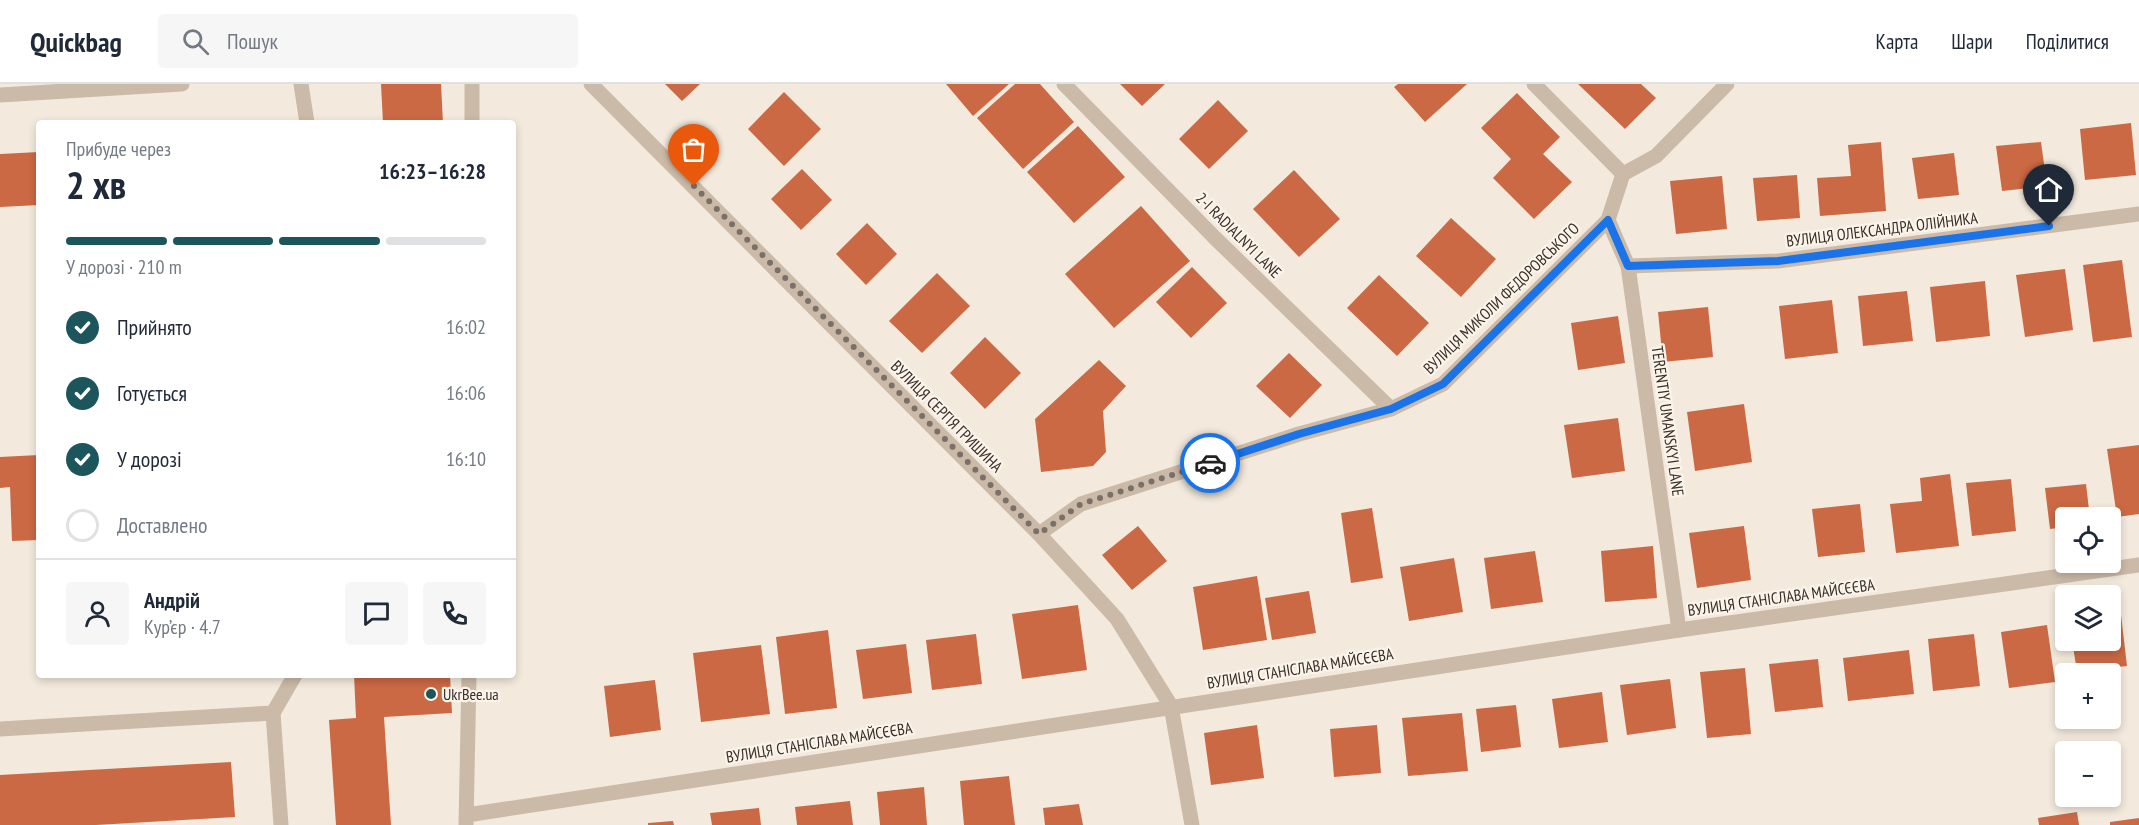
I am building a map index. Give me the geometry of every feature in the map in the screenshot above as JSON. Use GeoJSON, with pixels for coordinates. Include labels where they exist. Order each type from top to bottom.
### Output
{"type":"FeatureCollection","features":[{"type":"Feature","properties":{"kind":"street"},"geometry":{"type":"LineString","coordinates":[[0,95],[182,84]]}},
{"type":"Feature","properties":{"kind":"street"},"geometry":{"type":"LineString","coordinates":[[301,84],[307,120]]}},
{"type":"Feature","properties":{"kind":"street"},"geometry":{"type":"LineString","coordinates":[[472,84],[472,120]]}},
{"type":"Feature","properties":{"kind":"street","name":"ВУЛИЦЯ СЕРГІЯ ГРИШИНА"},"geometry":{"type":"LineString","coordinates":[[591,84],[1039,534],[1117,619],[1171,706],[1192,825]]}},
{"type":"Feature","properties":{"kind":"street","name":"2-I RADIALNYI LANE"},"geometry":{"type":"LineString","coordinates":[[1064,84],[1215,238],[1391,409]]}},
{"type":"Feature","properties":{"kind":"street"},"geometry":{"type":"LineString","coordinates":[[1534,84],[1623,174],[1656,156],[1726,84]]}},
{"type":"Feature","properties":{"kind":"street","name":"ВУЛИЦЯ МИКОЛИ ФЕДОРОВСЬКОГО"},"geometry":{"type":"LineString","coordinates":[[1039,534],[1081,504],[1299,434],[1391,409],[1443,384],[1608,220],[1623,174]]}},
{"type":"Feature","properties":{"kind":"street","name":"ВУЛИЦЯ ОЛЕКСАНДРА ОЛІЙНИКА"},"geometry":{"type":"LineString","coordinates":[[1628,266],[1778,261],[2139,214]]}},
{"type":"Feature","properties":{"kind":"street","name":"TERENTIY UMANSKYI LANE"},"geometry":{"type":"LineString","coordinates":[[1608,220],[1628,266],[1679,630]]}},
{"type":"Feature","properties":{"kind":"street","name":"ВУЛИЦЯ СТАНІСЛАВА МАЙСЄЄВА"},"geometry":{"type":"LineString","coordinates":[[466,820],[1171,706],[1679,630],[2139,565]]}},
{"type":"Feature","properties":{"kind":"street"},"geometry":{"type":"LineString","coordinates":[[281,825],[273,713],[294,678]]}},
{"type":"Feature","properties":{"kind":"street"},"geometry":{"type":"LineString","coordinates":[[466,820],[469,678]]}},
{"type":"Feature","properties":{"kind":"street"},"geometry":{"type":"LineString","coordinates":[[0,729],[273,713]]}},
{"type":"Feature","properties":{"kind":"building"},"geometry":{"type":"Polygon","coordinates":[[[381,84],[441,84],[443,120],[383,120],[381,84]]]}},
{"type":"Feature","properties":{"kind":"building"},"geometry":{"type":"Polygon","coordinates":[[[665,84],[700,84],[682,101],[665,84]]]}},
{"type":"Feature","properties":{"kind":"building"},"geometry":{"type":"Polygon","coordinates":[[[946,84],[1009,84],[973,116],[946,84]]]}},
{"type":"Feature","properties":{"kind":"building"},"geometry":{"type":"Polygon","coordinates":[[[1015,84],[1040,84],[1074,122],[1023,169],[977,118],[1015,84]]]}},
{"type":"Feature","properties":{"kind":"building"},"geometry":{"type":"Polygon","coordinates":[[[1120,84],[1165,84],[1142,106],[1120,84]]]}},
{"type":"Feature","properties":{"kind":"building"},"geometry":{"type":"Polygon","coordinates":[[[1398,84],[1467,84],[1425,122],[1394,87],[1398,84]]]}},
{"type":"Feature","properties":{"kind":"building"},"geometry":{"type":"Polygon","coordinates":[[[1578,84],[1641,84],[1656,98],[1625,129],[1578,84]]]}},
{"type":"Feature","properties":{"kind":"building"},"geometry":{"type":"Polygon","coordinates":[[[784,92],[821,129],[784,166],[748,129],[784,92]]]}},
{"type":"Feature","properties":{"kind":"building"},"geometry":{"type":"Polygon","coordinates":[[[1517,93],[1560,137],[1543,154],[1572,182],[1534,219],[1493,178],[1511,159],[1481,128],[1517,93]]]}},
{"type":"Feature","properties":{"kind":"building"},"geometry":{"type":"Polygon","coordinates":[[[1218,100],[1248,131],[1209,169],[1179,139],[1218,100]]]}},
{"type":"Feature","properties":{"kind":"building"},"geometry":{"type":"Polygon","coordinates":[[[2131,123],[2136,175],[2085,180],[2080,129],[2131,123]]]}},
{"type":"Feature","properties":{"kind":"building"},"geometry":{"type":"Polygon","coordinates":[[[1078,126],[1125,177],[1074,223],[1027,172],[1078,126]]]}},
{"type":"Feature","properties":{"kind":"building"},"geometry":{"type":"Polygon","coordinates":[[[1881,142],[1886,211],[1820,216],[1817,178],[1851,176],[1848,145],[1881,142]]]}},
{"type":"Feature","properties":{"kind":"building"},"geometry":{"type":"Polygon","coordinates":[[[2041,142],[2047,186],[2002,191],[1996,146],[2041,142]]]}},
{"type":"Feature","properties":{"kind":"building"},"geometry":{"type":"Polygon","coordinates":[[[36,152],[36,205],[0,207],[0,154],[36,152]]]}},
{"type":"Feature","properties":{"kind":"building"},"geometry":{"type":"Polygon","coordinates":[[[1954,153],[1959,195],[1918,199],[1912,158],[1954,153]]]}},
{"type":"Feature","properties":{"kind":"building"},"geometry":{"type":"Polygon","coordinates":[[[802,169],[832,200],[801,230],[771,199],[802,169]]]}},
{"type":"Feature","properties":{"kind":"building"},"geometry":{"type":"Polygon","coordinates":[[[1294,170],[1340,219],[1299,257],[1253,209],[1294,170]]]}},
{"type":"Feature","properties":{"kind":"building"},"geometry":{"type":"Polygon","coordinates":[[[1797,175],[1800,218],[1757,221],[1753,178],[1797,175]]]}},
{"type":"Feature","properties":{"kind":"building"},"geometry":{"type":"Polygon","coordinates":[[[1722,176],[1727,229],[1676,234],[1670,181],[1722,176]]]}},
{"type":"Feature","properties":{"kind":"building"},"geometry":{"type":"Polygon","coordinates":[[[1141,206],[1190,261],[1114,328],[1065,274],[1141,206]]]}},
{"type":"Feature","properties":{"kind":"building"},"geometry":{"type":"Polygon","coordinates":[[[1451,218],[1496,259],[1461,297],[1416,256],[1451,218]]]}},
{"type":"Feature","properties":{"kind":"building"},"geometry":{"type":"Polygon","coordinates":[[[867,223],[897,254],[866,285],[836,254],[867,223]]]}},
{"type":"Feature","properties":{"kind":"building"},"geometry":{"type":"Polygon","coordinates":[[[2122,260],[2132,337],[2093,342],[2083,265],[2122,260]]]}},
{"type":"Feature","properties":{"kind":"building"},"geometry":{"type":"Polygon","coordinates":[[[1192,267],[1227,303],[1191,338],[1156,302],[1192,267]]]}},
{"type":"Feature","properties":{"kind":"building"},"geometry":{"type":"Polygon","coordinates":[[[2065,269],[2073,330],[2025,337],[2016,275],[2065,269]]]}},
{"type":"Feature","properties":{"kind":"building"},"geometry":{"type":"Polygon","coordinates":[[[937,273],[970,306],[922,353],[889,321],[937,273]]]}},
{"type":"Feature","properties":{"kind":"building"},"geometry":{"type":"Polygon","coordinates":[[[1379,275],[1429,323],[1397,356],[1347,308],[1379,275]]]}},
{"type":"Feature","properties":{"kind":"building"},"geometry":{"type":"Polygon","coordinates":[[[1985,281],[1990,336],[1936,342],[1930,287],[1985,281]]]}},
{"type":"Feature","properties":{"kind":"building"},"geometry":{"type":"Polygon","coordinates":[[[1907,291],[1913,341],[1863,346],[1858,296],[1907,291]]]}},
{"type":"Feature","properties":{"kind":"building"},"geometry":{"type":"Polygon","coordinates":[[[1832,300],[1838,353],[1785,359],[1779,306],[1832,300]]]}},
{"type":"Feature","properties":{"kind":"building"},"geometry":{"type":"Polygon","coordinates":[[[1708,307],[1713,357],[1663,362],[1658,312],[1708,307]]]}},
{"type":"Feature","properties":{"kind":"building"},"geometry":{"type":"Polygon","coordinates":[[[1618,316],[1625,363],[1578,370],[1571,323],[1618,316]]]}},
{"type":"Feature","properties":{"kind":"building"},"geometry":{"type":"Polygon","coordinates":[[[985,337],[1021,373],[985,409],[950,373],[985,337]]]}},
{"type":"Feature","properties":{"kind":"building"},"geometry":{"type":"Polygon","coordinates":[[[1289,353],[1322,385],[1290,418],[1256,386],[1289,353]]]}},
{"type":"Feature","properties":{"kind":"building"},"geometry":{"type":"Polygon","coordinates":[[[1099,360],[1126,386],[1103,411],[1106,452],[1093,466],[1041,472],[1035,419],[1099,360]]]}},
{"type":"Feature","properties":{"kind":"building"},"geometry":{"type":"Polygon","coordinates":[[[1744,404],[1752,462],[1695,471],[1687,412],[1744,404]]]}},
{"type":"Feature","properties":{"kind":"building"},"geometry":{"type":"Polygon","coordinates":[[[1618,418],[1625,471],[1572,478],[1564,425],[1618,418]]]}},
{"type":"Feature","properties":{"kind":"building"},"geometry":{"type":"Polygon","coordinates":[[[2139,445],[2139,514],[2121,516],[2121,507],[2116,507],[2107,449],[2139,445]]]}},
{"type":"Feature","properties":{"kind":"building"},"geometry":{"type":"Polygon","coordinates":[[[36,455],[36,540],[12,541],[10,487],[0,488],[0,457],[36,455]]]}},
{"type":"Feature","properties":{"kind":"building"},"geometry":{"type":"Polygon","coordinates":[[[1950,474],[1959,546],[1896,553],[1890,504],[1922,501],[1920,478],[1950,474]]]}},
{"type":"Feature","properties":{"kind":"building"},"geometry":{"type":"Polygon","coordinates":[[[2011,479],[2016,531],[1972,536],[1966,483],[2011,479]]]}},
{"type":"Feature","properties":{"kind":"building"},"geometry":{"type":"Polygon","coordinates":[[[2086,484],[2089,507],[2055,507],[2055,528],[2050,529],[2045,488],[2086,484]]]}},
{"type":"Feature","properties":{"kind":"building"},"geometry":{"type":"Polygon","coordinates":[[[1860,504],[1865,552],[1818,557],[1812,509],[1860,504]]]}},
{"type":"Feature","properties":{"kind":"building"},"geometry":{"type":"Polygon","coordinates":[[[1372,508],[1383,578],[1351,583],[1341,513],[1372,508]]]}},
{"type":"Feature","properties":{"kind":"building"},"geometry":{"type":"Polygon","coordinates":[[[1138,526],[1167,561],[1132,590],[1102,555],[1138,526]]]}},
{"type":"Feature","properties":{"kind":"building"},"geometry":{"type":"Polygon","coordinates":[[[1744,526],[1751,580],[1697,588],[1689,533],[1744,526]]]}},
{"type":"Feature","properties":{"kind":"building"},"geometry":{"type":"Polygon","coordinates":[[[1653,546],[1657,598],[1605,602],[1601,551],[1653,546]]]}},
{"type":"Feature","properties":{"kind":"building"},"geometry":{"type":"Polygon","coordinates":[[[1535,551],[1543,602],[1491,609],[1484,558],[1535,551]]]}},
{"type":"Feature","properties":{"kind":"building"},"geometry":{"type":"Polygon","coordinates":[[[1454,558],[1463,612],[1409,621],[1400,567],[1454,558]]]}},
{"type":"Feature","properties":{"kind":"building"},"geometry":{"type":"Polygon","coordinates":[[[1257,576],[1267,640],[1203,650],[1193,587],[1257,576]]]}},
{"type":"Feature","properties":{"kind":"building"},"geometry":{"type":"Polygon","coordinates":[[[1309,591],[1316,633],[1272,640],[1265,598],[1309,591]]]}},
{"type":"Feature","properties":{"kind":"building"},"geometry":{"type":"Polygon","coordinates":[[[1078,605],[1087,670],[1022,679],[1012,614],[1078,605]]]}},
{"type":"Feature","properties":{"kind":"building"},"geometry":{"type":"Polygon","coordinates":[[[2121,615],[2127,666],[2121,667],[2121,663],[2076,663],[2074,651],[2121,651],[2121,615]]]}},
{"type":"Feature","properties":{"kind":"building"},"geometry":{"type":"Polygon","coordinates":[[[2047,625],[2055,682],[2009,688],[2001,632],[2047,625]]]}},
{"type":"Feature","properties":{"kind":"building"},"geometry":{"type":"Polygon","coordinates":[[[828,630],[837,708],[785,714],[776,637],[828,630]]]}},
{"type":"Feature","properties":{"kind":"building"},"geometry":{"type":"Polygon","coordinates":[[[976,634],[982,684],[932,690],[926,640],[976,634]]]}},
{"type":"Feature","properties":{"kind":"building"},"geometry":{"type":"Polygon","coordinates":[[[1974,634],[1980,686],[1933,691],[1928,639],[1974,634]]]}},
{"type":"Feature","properties":{"kind":"building"},"geometry":{"type":"Polygon","coordinates":[[[906,644],[912,693],[863,699],[856,650],[906,644]]]}},
{"type":"Feature","properties":{"kind":"building"},"geometry":{"type":"Polygon","coordinates":[[[761,645],[770,714],[701,722],[693,653],[761,645]]]}},
{"type":"Feature","properties":{"kind":"building"},"geometry":{"type":"Polygon","coordinates":[[[1909,650],[1914,694],[1848,701],[1843,658],[1909,650]]]}},
{"type":"Feature","properties":{"kind":"building"},"geometry":{"type":"Polygon","coordinates":[[[1818,659],[1823,707],[1775,712],[1769,664],[1818,659]]]}},
{"type":"Feature","properties":{"kind":"building"},"geometry":{"type":"Polygon","coordinates":[[[1745,668],[1751,734],[1707,738],[1700,672],[1745,668]]]}},
{"type":"Feature","properties":{"kind":"building"},"geometry":{"type":"Polygon","coordinates":[[[354,678],[450,678],[452,713],[384,717],[391,825],[336,825],[329,720],[356,718],[354,678]]]}},
{"type":"Feature","properties":{"kind":"building"},"geometry":{"type":"Polygon","coordinates":[[[1670,679],[1676,728],[1627,735],[1620,685],[1670,679]]]}},
{"type":"Feature","properties":{"kind":"building"},"geometry":{"type":"Polygon","coordinates":[[[655,680],[661,730],[610,737],[604,686],[655,680]]]}},
{"type":"Feature","properties":{"kind":"building"},"geometry":{"type":"Polygon","coordinates":[[[1602,692],[1608,742],[1559,748],[1552,699],[1602,692]]]}},
{"type":"Feature","properties":{"kind":"building"},"geometry":{"type":"Polygon","coordinates":[[[1516,705],[1521,747],[1481,752],[1476,709],[1516,705]]]}},
{"type":"Feature","properties":{"kind":"building"},"geometry":{"type":"Polygon","coordinates":[[[1462,713],[1468,771],[1408,776],[1402,718],[1462,713]]]}},
{"type":"Feature","properties":{"kind":"building"},"geometry":{"type":"Polygon","coordinates":[[[1257,725],[1264,778],[1211,785],[1204,733],[1257,725]]]}},
{"type":"Feature","properties":{"kind":"building"},"geometry":{"type":"Polygon","coordinates":[[[1377,725],[1381,773],[1334,777],[1330,729],[1377,725]]]}},
{"type":"Feature","properties":{"kind":"building"},"geometry":{"type":"Polygon","coordinates":[[[231,762],[235,817],[96,825],[0,825],[0,775],[231,762]]]}},
{"type":"Feature","properties":{"kind":"building"},"geometry":{"type":"Polygon","coordinates":[[[1009,776],[1015,825],[964,825],[960,781],[1009,776]]]}},
{"type":"Feature","properties":{"kind":"building"},"geometry":{"type":"Polygon","coordinates":[[[924,787],[927,825],[880,825],[877,792],[924,787]]]}},
{"type":"Feature","properties":{"kind":"building"},"geometry":{"type":"Polygon","coordinates":[[[850,801],[853,825],[797,825],[795,807],[850,801]]]}},
{"type":"Feature","properties":{"kind":"building"},"geometry":{"type":"Polygon","coordinates":[[[1079,804],[1083,825],[1045,825],[1043,808],[1079,804]]]}},
{"type":"Feature","properties":{"kind":"building"},"geometry":{"type":"Polygon","coordinates":[[[759,808],[761,825],[712,825],[710,813],[759,808]]]}},
{"type":"Feature","properties":{"kind":"building"},"geometry":{"type":"Polygon","coordinates":[[[2077,812],[2079,825],[2039,825],[2038,818],[2077,812]]]}},
{"type":"Feature","properties":{"kind":"building"},"geometry":{"type":"Polygon","coordinates":[[[2139,818],[2139,825],[2110,825],[2110,822],[2139,818]]]}},
{"type":"Feature","properties":{"kind":"building"},"geometry":{"type":"Polygon","coordinates":[[[673,821],[674,825],[648,825],[648,823],[673,821]]]}},
{"type":"Feature","properties":{"kind":"way so far"},"geometry":{"type":"LineString","coordinates":[[694,186],[1039,534],[1081,504],[1210,463]]}},
{"type":"Feature","properties":{"kind":"place","name":"UkrBee.ua"},"geometry":{"type":"Point","coordinates":[431,694]}},
{"type":"Feature","properties":{"kind":"route"},"geometry":{"type":"LineString","coordinates":[[1210,463],[1299,434],[1391,409],[1443,384],[1608,220],[1628,266],[1778,261],[2049,226]]}}]}
